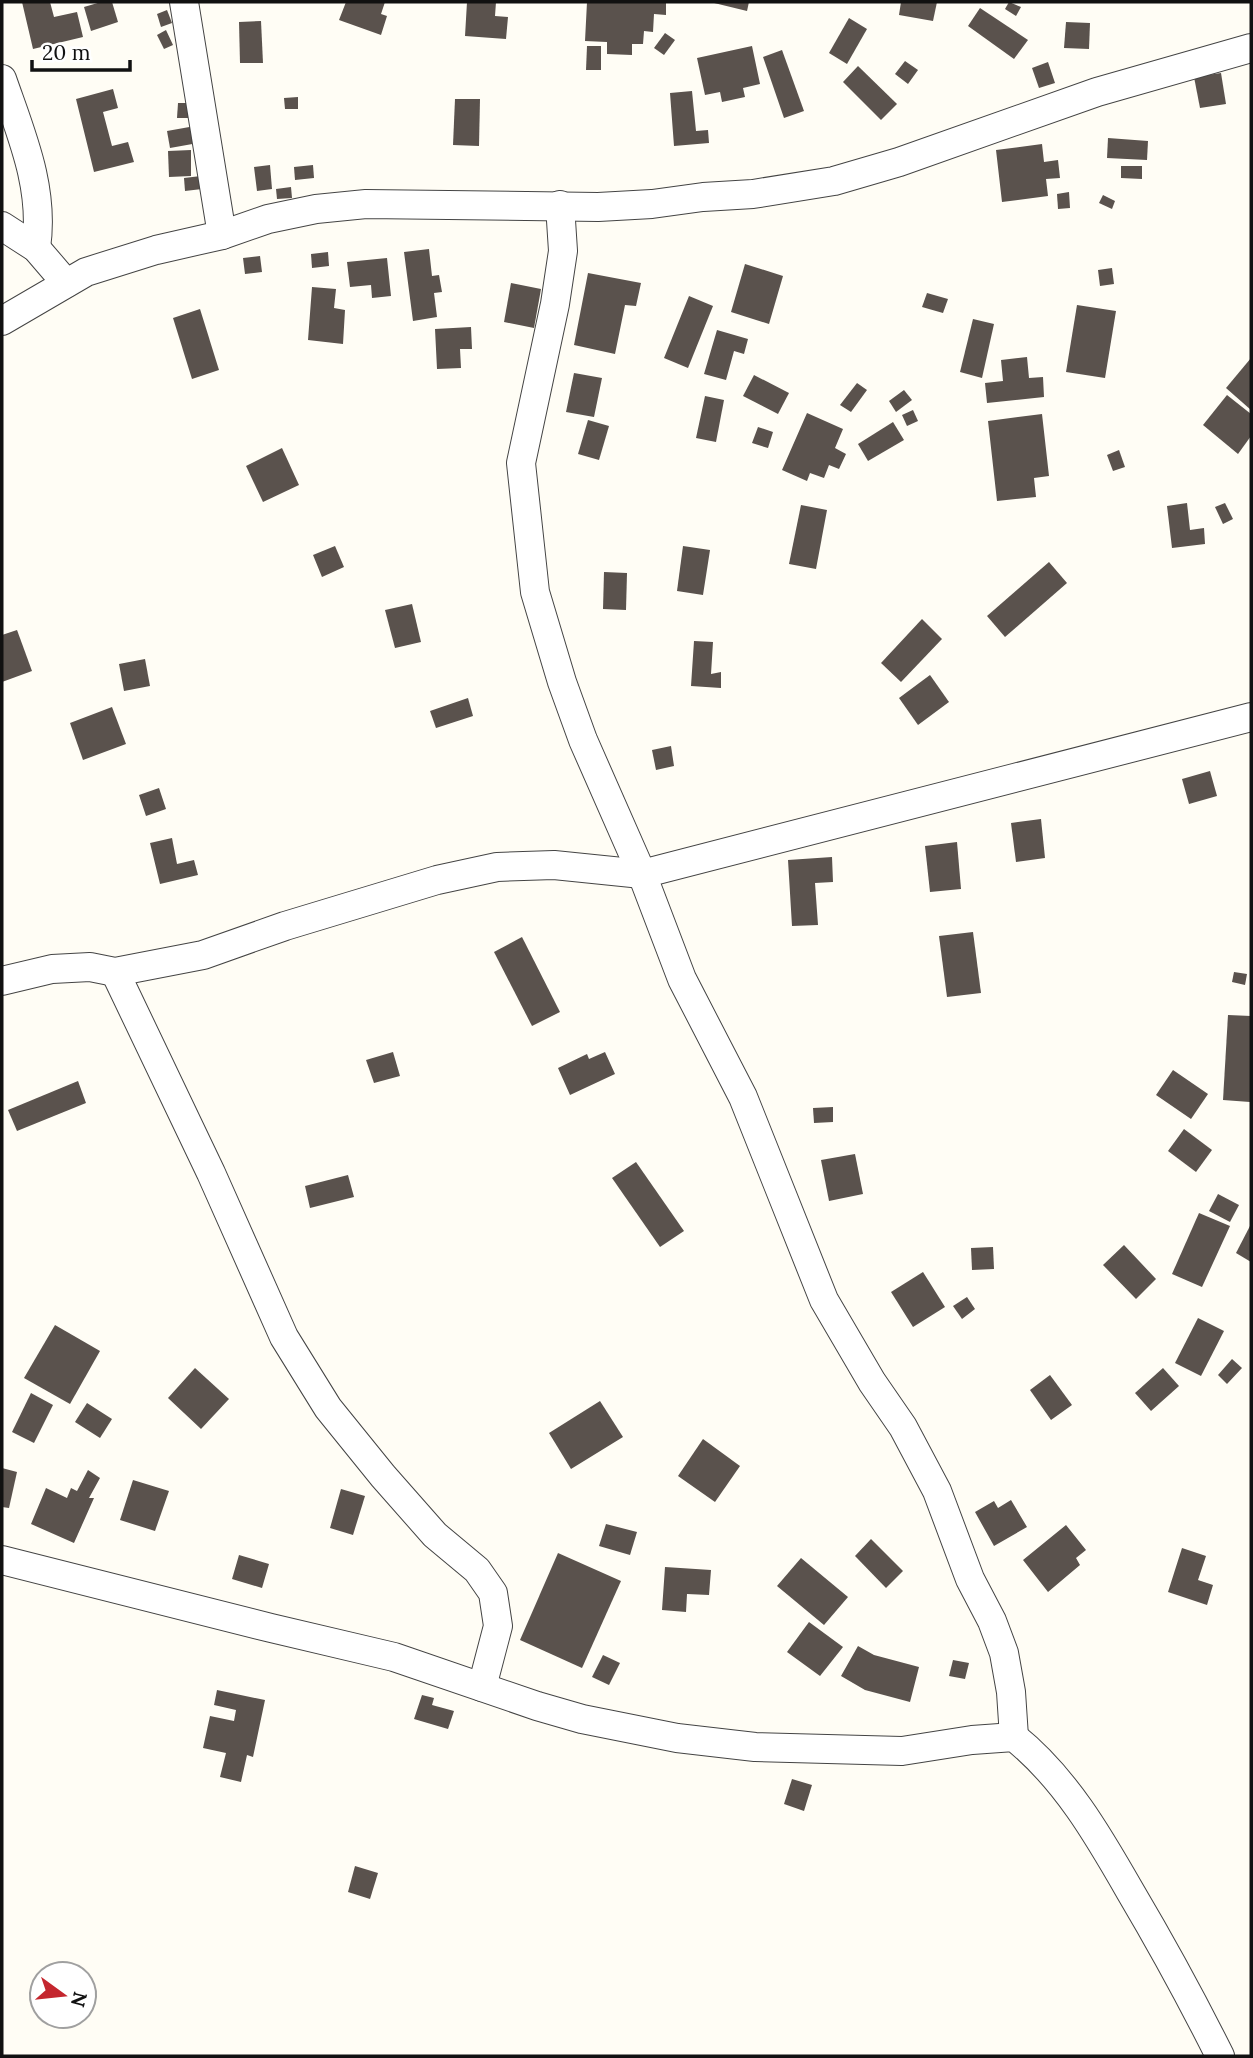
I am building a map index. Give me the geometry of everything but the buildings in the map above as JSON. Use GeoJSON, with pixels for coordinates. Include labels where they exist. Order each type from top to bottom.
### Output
{"type":"FeatureCollection","features":[{"type":"Feature","properties":{"kind":"street"},"geometry":{"type":"LineString","coordinates":[[184,2],[222,235]]}},
{"type":"Feature","properties":{"kind":"street"},"geometry":{"type":"LineString","coordinates":[[2,321],[86,272],[156,250],[222,235],[268,219],[316,209],[366,204],[598,207],[652,204],[753,194],[834,181],[899,162],[1097,92],[1251,48]]}},
{"type":"Feature","properties":{"kind":"street"},"geometry":{"type":"LineString","coordinates":[[2,79],[32,165],[39,224],[36,248]]}},
{"type":"Feature","properties":{"kind":"street"},"geometry":{"type":"LineString","coordinates":[[559,205],[563,251],[521,463],[535,592],[583,740],[642,874],[682,979],[743,1097],[824,1300],[902,1427],[937,1491],[970,1579],[992,1621],[1004,1654],[1011,1692],[1014,1737]]}},
{"type":"Feature","properties":{"kind":"street"},"geometry":{"type":"LineString","coordinates":[[2,226],[36,248],[66,283]]}},
{"type":"Feature","properties":{"kind":"street"},"geometry":{"type":"LineString","coordinates":[[2,981],[52,970],[90,967],[115,972],[202,955],[285,926],[437,880],[498,867],[554,865],[642,874],[1251,717]]}},
{"type":"Feature","properties":{"kind":"street"},"geometry":{"type":"LineString","coordinates":[[115,972],[292,1349],[328,1408],[383,1476],[435,1535],[477,1570],[493,1593],[498,1626],[482,1687]]}},
{"type":"Feature","properties":{"kind":"street"},"geometry":{"type":"LineString","coordinates":[[2,1560],[394,1657],[582,1719],[677,1738],[755,1747],[902,1752],[972,1740],[1014,1737],[1035,1754],[1059,1782],[1101,1840],[1175,1968],[1220,2056]]}}]}
